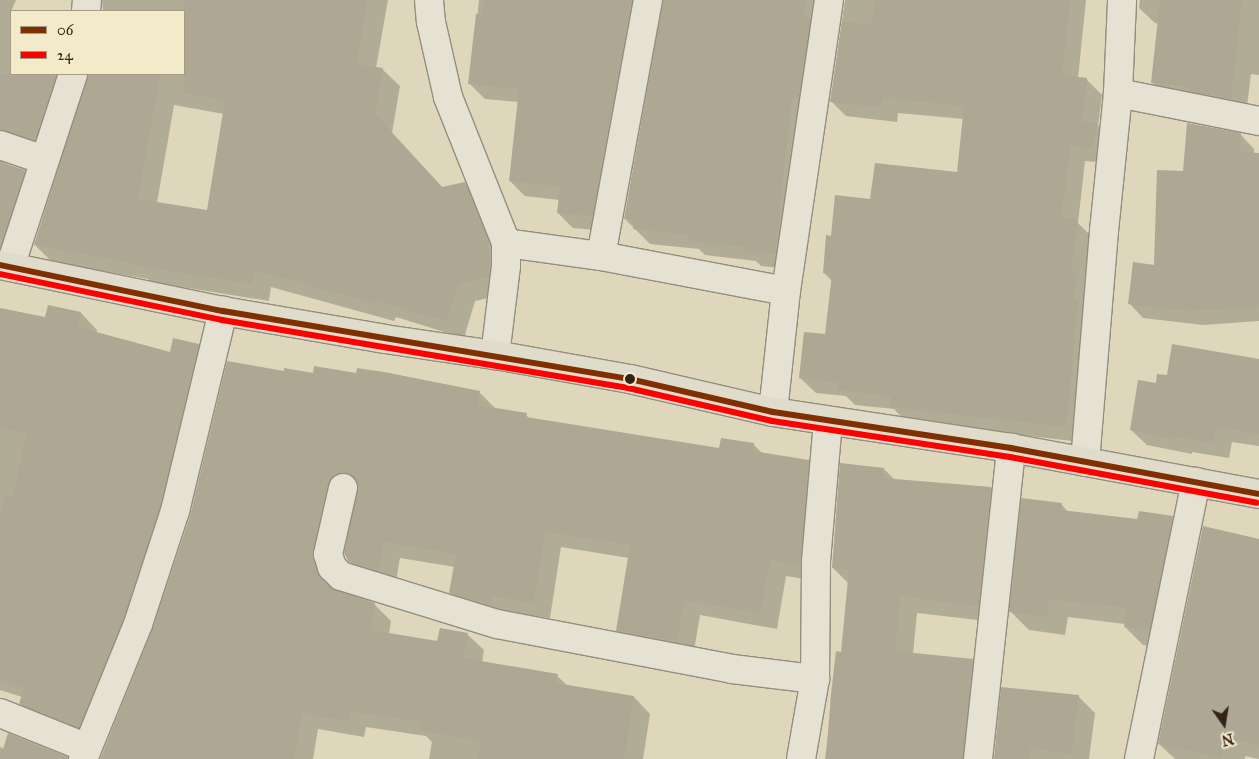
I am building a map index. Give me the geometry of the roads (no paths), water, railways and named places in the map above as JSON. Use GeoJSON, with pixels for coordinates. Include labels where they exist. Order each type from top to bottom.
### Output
{"type":"FeatureCollection","features":[{"type":"Feature","properties":{"kind":"main road"},"geometry":{"type":"LineString","coordinates":[[5,266],[223,311],[630,379],[773,412],[828,422],[1011,448],[1259,494]]}},
{"type":"Feature","properties":{"kind":"street"},"geometry":{"type":"LineString","coordinates":[[429,0],[431,22],[448,97],[506,242],[506,266],[495,355]]}},
{"type":"Feature","properties":{"kind":"street"},"geometry":{"type":"LineString","coordinates":[[601,256],[648,0]]}},
{"type":"Feature","properties":{"kind":"street"},"geometry":{"type":"LineString","coordinates":[[773,412],[786,290],[829,0]]}},
{"type":"Feature","properties":{"kind":"street"},"geometry":{"type":"LineString","coordinates":[[1085,462],[1104,231],[1118,93],[1122,0]]}},
{"type":"Feature","properties":{"kind":"street"},"geometry":{"type":"LineString","coordinates":[[5,266],[73,75]]}},
{"type":"Feature","properties":{"kind":"street"},"geometry":{"type":"LineString","coordinates":[[1118,93],[1259,121]]}},
{"type":"Feature","properties":{"kind":"street"},"geometry":{"type":"LineString","coordinates":[[0,145],[44,160]]}},
{"type":"Feature","properties":{"kind":"street"},"geometry":{"type":"LineString","coordinates":[[506,242],[601,256],[786,290]]}},
{"type":"Feature","properties":{"kind":"street"},"geometry":{"type":"LineString","coordinates":[[0,713],[85,754],[138,624],[175,511],[223,311]]}},
{"type":"Feature","properties":{"kind":"street"},"geometry":{"type":"LineString","coordinates":[[801,759],[815,679],[816,561],[828,422]]}},
{"type":"Feature","properties":{"kind":"street"},"geometry":{"type":"LineString","coordinates":[[978,759],[1011,448]]}},
{"type":"Feature","properties":{"kind":"street"},"geometry":{"type":"LineString","coordinates":[[1139,759],[1196,482]]}},
{"type":"Feature","properties":{"kind":"street"},"geometry":{"type":"LineString","coordinates":[[343,488],[328,554],[332,568],[341,576],[497,624],[732,669],[815,679]]}}]}
